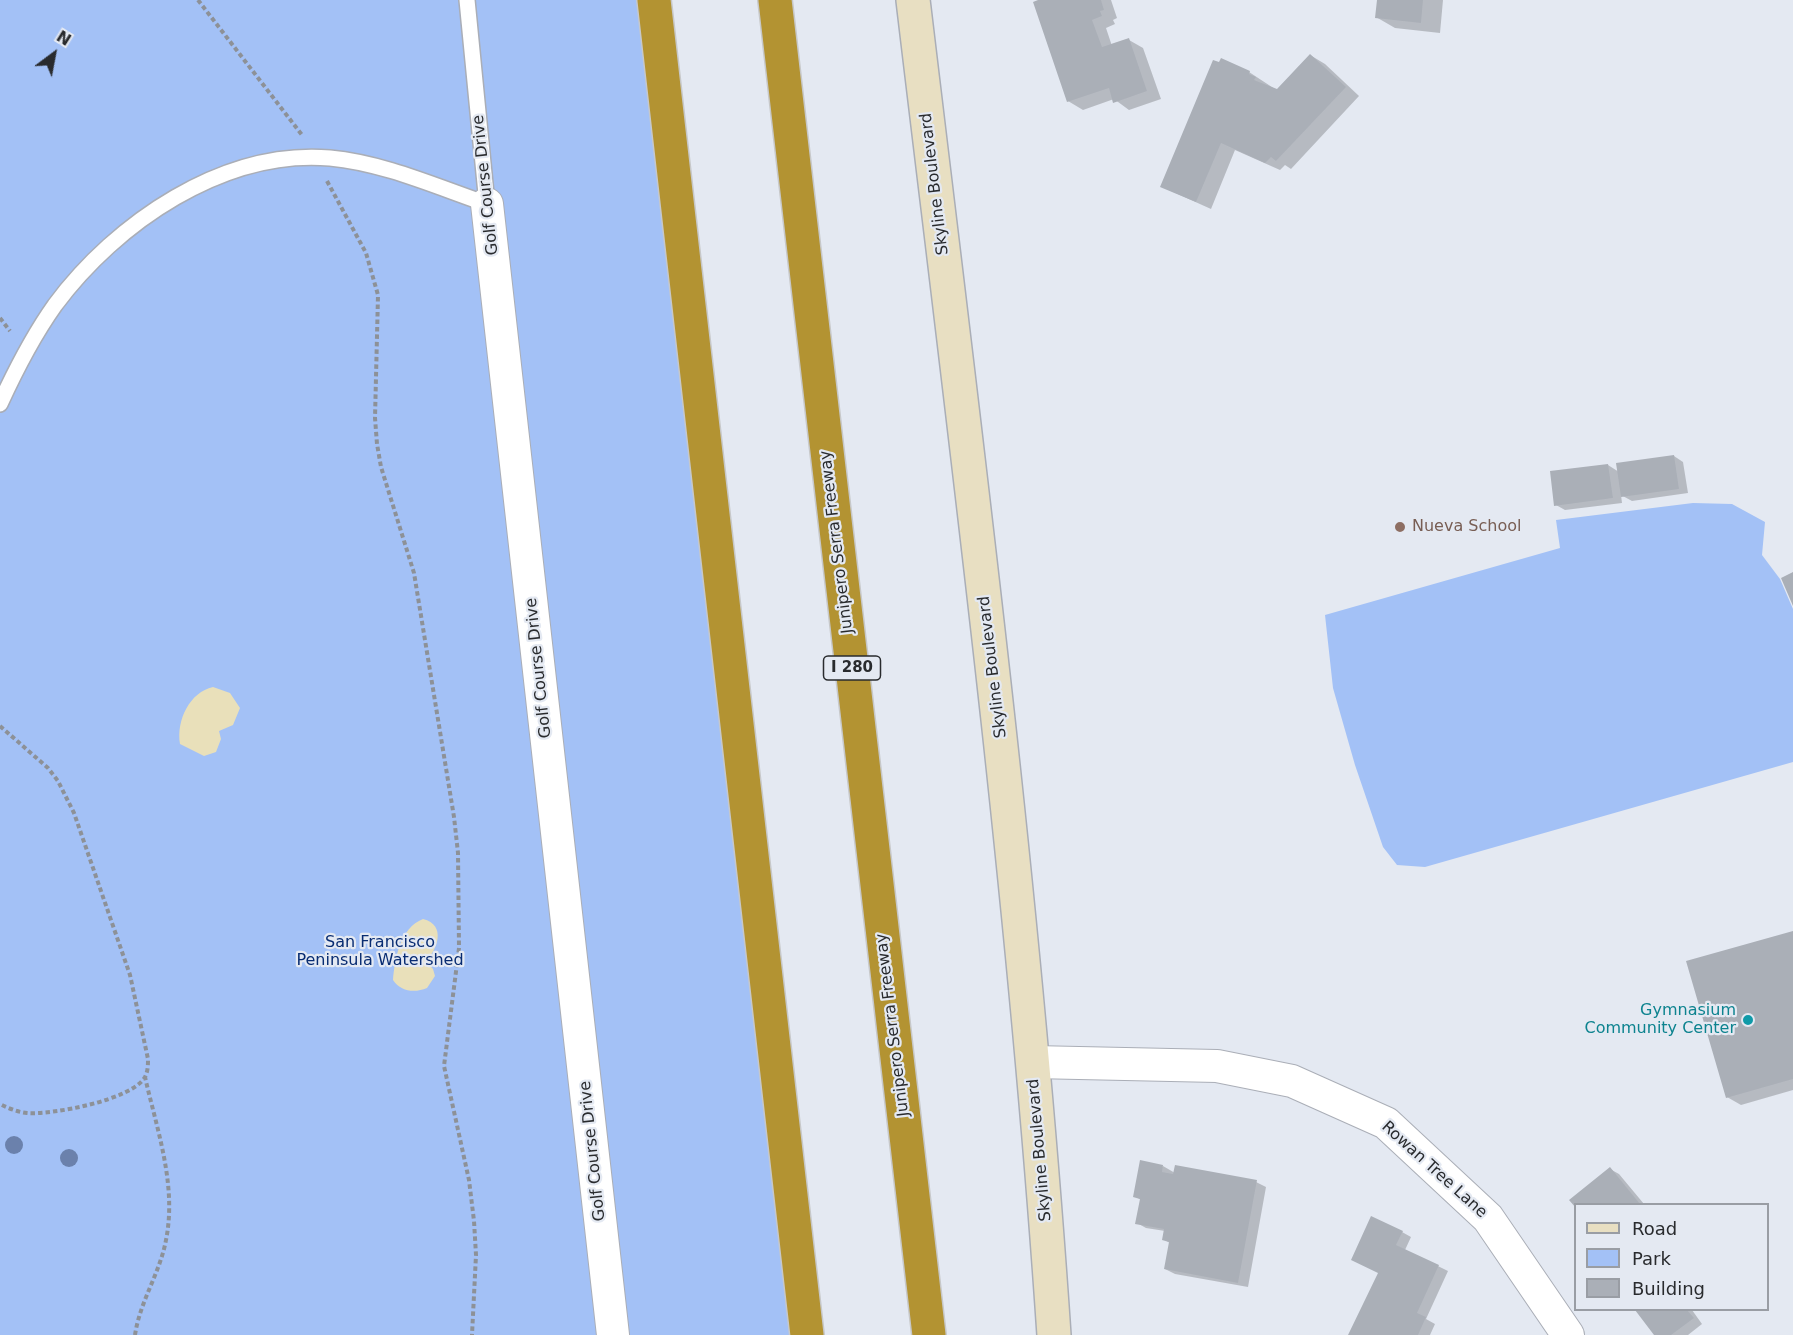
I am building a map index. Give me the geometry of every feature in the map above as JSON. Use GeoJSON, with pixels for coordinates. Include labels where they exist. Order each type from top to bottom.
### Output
{"type":"FeatureCollection","features":[{"type":"Feature","properties":{"kind":"highway"},"geometry":{"type":"LineString","coordinates":[[654,0],[807,1335]]}},
{"type":"Feature","properties":{"kind":"highway","name":"Junipero Serra Freeway"},"geometry":{"type":"LineString","coordinates":[[775,0],[929,1335]]}},
{"type":"Feature","properties":{"kind":"main road","name":"Skyline Boulevard"},"geometry":{"type":"LineString","coordinates":[[913,0],[999,720],[1033,1062],[1054,1335]]}},
{"type":"Feature","properties":{"kind":"street","name":"Golf Course Drive"},"geometry":{"type":"LineString","coordinates":[[488,204],[613,1335]]}},
{"type":"Feature","properties":{"kind":"street","name":"Rowan Tree Lane"},"geometry":{"type":"LineString","coordinates":[[1033,1062],[1217,1066],[1292,1081],[1386,1123],[1488,1218],[1561,1332]]}},
{"type":"Feature","properties":{"kind":"lane","name":"Golf Course Drive"},"geometry":{"type":"LineString","coordinates":[[467,0],[488,204]]}},
{"type":"Feature","properties":{"kind":"lane"},"geometry":{"type":"LineString","coordinates":[[0,404],[25,351],[56,305],[93,261],[123,234],[160,208],[222,176],[279,160],[312,157],[360,163],[488,204]]}},
{"type":"Feature","properties":{"kind":"path"},"geometry":{"type":"LineString","coordinates":[[198,0],[303,136],[312,157],[366,253],[378,295],[375,418],[377,444],[381,467],[414,573],[458,853],[459,948],[444,1066],[469,1180],[474,1221],[476,1255],[472,1335]]}},
{"type":"Feature","properties":{"kind":"path"},"geometry":{"type":"LineString","coordinates":[[0,726],[48,768],[58,781],[74,813],[130,975],[145,1036],[148,1059],[145,1077],[170,1199],[166,1240],[143,1300],[135,1335]]}},
{"type":"Feature","properties":{"kind":"path"},"geometry":{"type":"LineString","coordinates":[[0,1104],[26,1113],[65,1110],[123,1092],[140,1084],[145,1077]]}},
{"type":"Feature","properties":{"kind":"green space","name":"San Francisco Peninsula Watershed"},"geometry":{"type":"Polygon","coordinates":[[[0,0],[654,0],[807,1335],[0,1335],[0,0]]]}},
{"type":"Feature","properties":{"kind":"green space"},"geometry":{"type":"Polygon","coordinates":[[[1693,503],[1732,504],[1765,522],[1762,555],[1780,579],[1793,609],[1793,762],[1425,867],[1397,865],[1383,847],[1355,765],[1333,688],[1325,615],[1560,548],[1556,520],[1693,503]]]}},
{"type":"Feature","properties":{"kind":"sand"},"geometry":{"type":"Polygon","coordinates":[[[213,687],[230,693],[240,708],[233,725],[219,731],[221,739],[216,752],[204,756],[180,744],[180,726],[191,701],[213,687]]]}},
{"type":"Feature","properties":{"kind":"sand"},"geometry":{"type":"Polygon","coordinates":[[[423,919],[430,922],[437,932],[438,938],[434,951],[426,961],[433,969],[435,976],[427,988],[418,991],[409,990],[400,987],[393,980],[395,962],[404,936],[415,923],[423,919]]]}},
{"type":"Feature","properties":{"kind":"building"},"geometry":{"type":"Polygon","coordinates":[[[1038,0],[1101,0],[1104,10],[1100,11],[1102,16],[1092,20],[1102,47],[1129,38],[1147,91],[1113,103],[1109,88],[1067,102],[1033,2],[1038,0]]]}},
{"type":"Feature","properties":{"kind":"building"},"geometry":{"type":"Polygon","coordinates":[[[1377,0],[1423,0],[1421,23],[1375,18],[1377,0]]]}},
{"type":"Feature","properties":{"kind":"building"},"geometry":{"type":"Polygon","coordinates":[[[1310,54],[1346,87],[1276,161],[1271,157],[1265,163],[1221,143],[1196,202],[1160,187],[1213,60],[1219,62],[1221,58],[1250,71],[1249,74],[1256,77],[1254,80],[1277,89],[1310,54]]]}},
{"type":"Feature","properties":{"kind":"building"},"geometry":{"type":"Polygon","coordinates":[[[1674,455],[1679,489],[1621,497],[1616,463],[1674,455]]]}},
{"type":"Feature","properties":{"kind":"building"},"geometry":{"type":"Polygon","coordinates":[[[1608,464],[1613,498],[1554,506],[1550,471],[1608,464]]]}},
{"type":"Feature","properties":{"kind":"building"},"geometry":{"type":"Polygon","coordinates":[[[1793,572],[1793,606],[1781,578],[1793,572]]]}},
{"type":"Feature","properties":{"kind":"building","name":"Gymnasium Community Center"},"geometry":{"type":"Polygon","coordinates":[[[1793,931],[1793,1079],[1726,1098],[1686,961],[1793,931]]]}},
{"type":"Feature","properties":{"kind":"building"},"geometry":{"type":"Polygon","coordinates":[[[1140,1160],[1163,1165],[1162,1172],[1173,1174],[1175,1165],[1257,1180],[1238,1283],[1164,1269],[1169,1242],[1162,1240],[1164,1229],[1135,1224],[1140,1199],[1133,1197],[1140,1160]]]}},
{"type":"Feature","properties":{"kind":"building"},"geometry":{"type":"Polygon","coordinates":[[[1610,1167],[1639,1203],[1574,1203],[1574,1206],[1569,1200],[1610,1167]]]}},
{"type":"Feature","properties":{"kind":"building"},"geometry":{"type":"Polygon","coordinates":[[[1371,1216],[1403,1231],[1396,1245],[1439,1265],[1417,1313],[1426,1317],[1418,1335],[1348,1335],[1378,1273],[1351,1260],[1371,1216]]]}},
{"type":"Feature","properties":{"kind":"building"},"geometry":{"type":"Polygon","coordinates":[[[1636,1311],[1688,1311],[1694,1318],[1671,1335],[1654,1335],[1636,1311]]]}},
{"type":"Feature","properties":{"kind":"place","name":"Nueva School"},"geometry":{"type":"Point","coordinates":[1400,527]}},
{"type":"Feature","properties":{"kind":"place","name":"Gymnasium Community Center"},"geometry":{"type":"Point","coordinates":[1748,1020]}}]}
